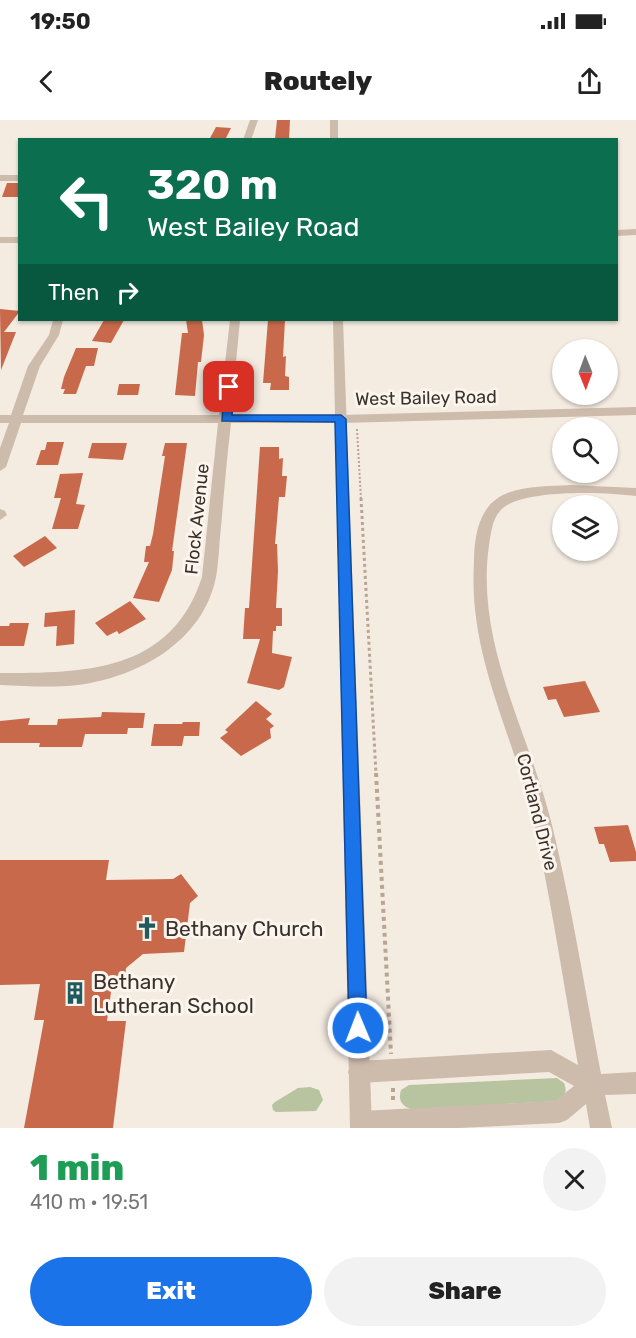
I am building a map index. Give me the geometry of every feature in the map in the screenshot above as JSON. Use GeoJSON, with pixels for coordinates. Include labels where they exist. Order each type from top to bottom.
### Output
{"type":"FeatureCollection","features":[{"type":"Feature","properties":{"kind":"street"},"geometry":{"type":"LineString","coordinates":[[248,138],[254,120]]}},
{"type":"Feature","properties":{"kind":"street"},"geometry":{"type":"LineString","coordinates":[[334,120],[334,138]]}},
{"type":"Feature","properties":{"kind":"street"},"geometry":{"type":"LineString","coordinates":[[0,178],[18,178]]}},
{"type":"Feature","properties":{"kind":"street"},"geometry":{"type":"LineString","coordinates":[[618,232],[636,232]]}},
{"type":"Feature","properties":{"kind":"street"},"geometry":{"type":"LineString","coordinates":[[0,240],[18,240]]}},
{"type":"Feature","properties":{"kind":"street"},"geometry":{"type":"LineString","coordinates":[[0,466],[34,366],[54,335],[58,321]]}},
{"type":"Feature","properties":{"kind":"street","name":"Flock Avenue"},"geometry":{"type":"LineString","coordinates":[[0,679],[78,678],[114,670],[149,656],[166,644],[191,620],[201,604],[209,577],[235,321]]}},
{"type":"Feature","properties":{"kind":"street"},"geometry":{"type":"LineString","coordinates":[[338,321],[361,1125],[394,1120],[559,1112],[592,1085]]}},
{"type":"Feature","properties":{"kind":"street","name":"West Bailey Road"},"geometry":{"type":"LineString","coordinates":[[0,419],[341,419],[636,411]]}},
{"type":"Feature","properties":{"kind":"street","name":"Cortland Drive"},"geometry":{"type":"LineString","coordinates":[[601,1128],[543,824],[528,770],[489,660],[482,626],[478,587],[482,547],[488,520],[499,503],[511,496],[527,493],[618,490],[636,492]]}},
{"type":"Feature","properties":{"kind":"street"},"geometry":{"type":"LineString","coordinates":[[359,1072],[551,1062],[592,1085],[636,1083]]}},
{"type":"Feature","properties":{"kind":"path"},"geometry":{"type":"LineString","coordinates":[[357,418],[394,1120]]}},
{"type":"Feature","properties":{"kind":"green space"},"geometry":{"type":"Polygon","coordinates":[[[557,1078],[564,1083],[565,1088],[565,1094],[560,1101],[411,1109],[405,1106],[400,1099],[401,1090],[409,1085],[557,1078]]]}},
{"type":"Feature","properties":{"kind":"green space"},"geometry":{"type":"Polygon","coordinates":[[[310,1087],[319,1090],[323,1100],[316,1111],[276,1112],[273,1110],[272,1105],[275,1102],[298,1088],[310,1087]]]}},
{"type":"Feature","properties":{"kind":"building"},"geometry":{"type":"Polygon","coordinates":[[[277,120],[290,120],[289,138],[275,138],[277,120]]]}},
{"type":"Feature","properties":{"kind":"building"},"geometry":{"type":"Polygon","coordinates":[[[216,127],[231,128],[226,138],[210,138],[216,127]]]}},
{"type":"Feature","properties":{"kind":"building"},"geometry":{"type":"Polygon","coordinates":[[[7,183],[18,183],[18,197],[2,197],[7,183]]]}},
{"type":"Feature","properties":{"kind":"building"},"geometry":{"type":"Polygon","coordinates":[[[0,309],[18,311],[4,332],[16,332],[1,370],[0,309]]]}},
{"type":"Feature","properties":{"kind":"building"},"geometry":{"type":"Polygon","coordinates":[[[103,321],[123,321],[111,343],[92,341],[103,321]]]}},
{"type":"Feature","properties":{"kind":"building"},"geometry":{"type":"Polygon","coordinates":[[[186,321],[202,321],[204,335],[201,362],[198,362],[195,396],[175,395],[182,333],[188,333],[186,321]]]}},
{"type":"Feature","properties":{"kind":"building"},"geometry":{"type":"Polygon","coordinates":[[[268,321],[285,321],[283,357],[286,356],[285,376],[289,377],[289,390],[270,390],[271,383],[263,383],[268,321]]]}},
{"type":"Feature","properties":{"kind":"building"},"geometry":{"type":"Polygon","coordinates":[[[76,348],[98,348],[94,366],[86,366],[76,394],[63,394],[65,389],[61,389],[64,377],[76,348]]]}},
{"type":"Feature","properties":{"kind":"building"},"geometry":{"type":"Polygon","coordinates":[[[119,384],[140,384],[138,395],[117,395],[119,384]]]}},
{"type":"Feature","properties":{"kind":"building"},"geometry":{"type":"Polygon","coordinates":[[[47,442],[64,442],[58,465],[36,465],[41,450],[45,450],[47,442]]]}},
{"type":"Feature","properties":{"kind":"building"},"geometry":{"type":"Polygon","coordinates":[[[92,443],[127,443],[123,460],[88,458],[92,443]]]}},
{"type":"Feature","properties":{"kind":"building"},"geometry":{"type":"Polygon","coordinates":[[[165,443],[187,443],[172,551],[174,551],[172,570],[159,602],[133,598],[149,562],[144,562],[146,546],[150,546],[153,534],[165,443]]]}},
{"type":"Feature","properties":{"kind":"building"},"geometry":{"type":"Polygon","coordinates":[[[260,447],[279,447],[279,459],[283,458],[282,476],[287,476],[285,497],[279,497],[275,544],[277,544],[278,571],[276,608],[282,608],[282,626],[276,626],[276,631],[273,631],[272,653],[292,657],[284,687],[279,690],[247,683],[260,639],[243,639],[245,608],[249,608],[260,447]]]}},
{"type":"Feature","properties":{"kind":"building"},"geometry":{"type":"Polygon","coordinates":[[[83,473],[76,504],[85,505],[78,529],[52,529],[61,498],[54,498],[60,474],[83,473]]]}},
{"type":"Feature","properties":{"kind":"building"},"geometry":{"type":"Polygon","coordinates":[[[45,536],[57,548],[24,567],[13,556],[45,536]]]}},
{"type":"Feature","properties":{"kind":"building"},"geometry":{"type":"Polygon","coordinates":[[[130,601],[146,619],[119,634],[117,631],[107,636],[95,623],[130,601]]]}},
{"type":"Feature","properties":{"kind":"building"},"geometry":{"type":"Polygon","coordinates":[[[75,610],[74,644],[56,646],[57,626],[44,627],[45,613],[75,610]]]}},
{"type":"Feature","properties":{"kind":"building"},"geometry":{"type":"Polygon","coordinates":[[[10,623],[29,623],[24,646],[0,646],[0,626],[9,626],[10,623]]]}},
{"type":"Feature","properties":{"kind":"building"},"geometry":{"type":"Polygon","coordinates":[[[585,681],[600,712],[564,717],[556,699],[548,700],[543,687],[585,681]]]}},
{"type":"Feature","properties":{"kind":"building"},"geometry":{"type":"Polygon","coordinates":[[[256,701],[272,714],[266,719],[274,726],[270,729],[271,738],[241,756],[220,738],[228,732],[225,730],[256,701]]]}},
{"type":"Feature","properties":{"kind":"building"},"geometry":{"type":"Polygon","coordinates":[[[102,712],[145,713],[143,728],[128,728],[127,734],[85,734],[82,747],[39,747],[40,743],[0,743],[0,721],[30,718],[28,725],[57,725],[58,719],[101,717],[102,712]]]}},
{"type":"Feature","properties":{"kind":"building"},"geometry":{"type":"Polygon","coordinates":[[[183,722],[200,722],[199,736],[184,736],[182,746],[151,746],[154,724],[182,724],[183,722]]]}},
{"type":"Feature","properties":{"kind":"building"},"geometry":{"type":"Polygon","coordinates":[[[628,825],[636,852],[636,861],[610,862],[604,844],[599,844],[594,827],[628,825]]]}},
{"type":"Feature","properties":{"kind":"building","name":"Bethany Lutheran School"},"geometry":{"type":"Polygon","coordinates":[[[0,860],[109,860],[106,880],[173,879],[181,874],[198,896],[190,903],[184,952],[143,954],[126,968],[124,985],[112,985],[107,1021],[126,1021],[113,1128],[24,1128],[44,1020],[34,1020],[40,984],[0,985],[0,860]]]}},
{"type":"Feature","properties":{"kind":"place","name":"Bethany Church"},"geometry":{"type":"Point","coordinates":[147,928]}},
{"type":"Feature","properties":{"kind":"place","name":"Bethany Lutheran School"},"geometry":{"type":"Point","coordinates":[75,993]}},
{"type":"Feature","properties":{"kind":"route"},"geometry":{"type":"LineString","coordinates":[[229,387],[226,419],[341,419],[358,1028]]}}]}
